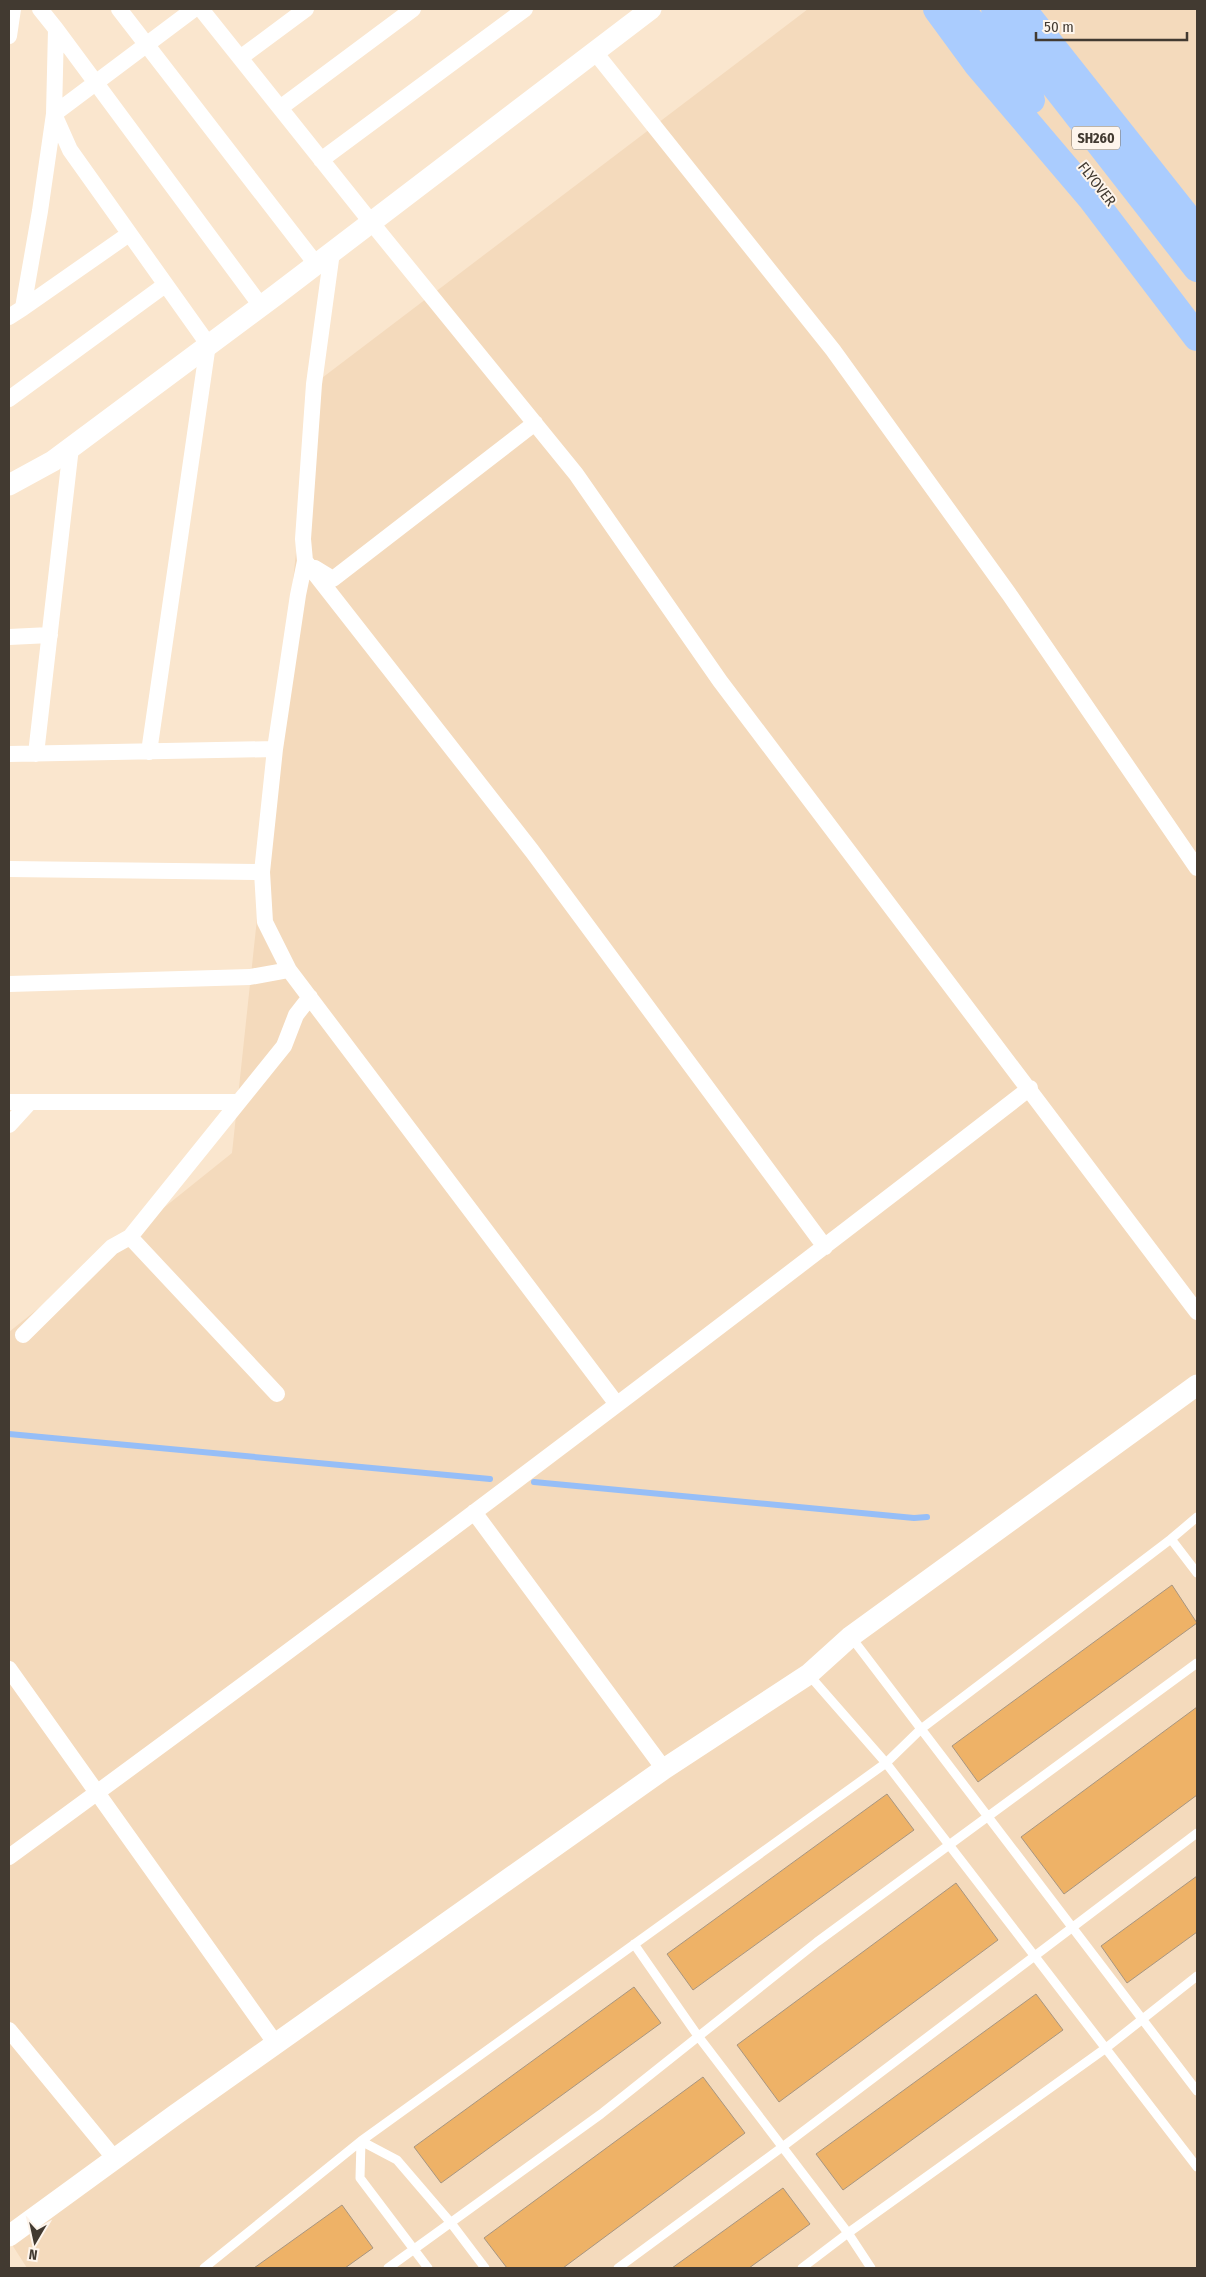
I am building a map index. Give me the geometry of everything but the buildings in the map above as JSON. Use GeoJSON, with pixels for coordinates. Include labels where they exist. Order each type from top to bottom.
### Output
{"type":"FeatureCollection","features":[{"type":"Feature","properties":{"kind":"highway"},"geometry":{"type":"LineString","coordinates":[[937,9],[978,66],[1092,199],[1197,337]]}},
{"type":"Feature","properties":{"kind":"highway","name":"FLYOVER"},"geometry":{"type":"LineString","coordinates":[[961,9],[1197,311]]}},
{"type":"Feature","properties":{"kind":"highway","name":"FLYOVER"},"geometry":{"type":"LineString","coordinates":[[995,9],[1197,268]]}},
{"type":"Feature","properties":{"kind":"highway","name":"SH260"},"geometry":{"type":"LineString","coordinates":[[1022,9],[1197,230]]}},
{"type":"Feature","properties":{"kind":"street"},"geometry":{"type":"LineString","coordinates":[[9,36],[13,9]]}},
{"type":"Feature","properties":{"kind":"street"},"geometry":{"type":"LineString","coordinates":[[40,9],[261,306]]}},
{"type":"Feature","properties":{"kind":"street"},"geometry":{"type":"LineString","coordinates":[[119,9],[146,46],[324,258],[303,539],[305,561],[275,749],[262,872],[264,922],[289,970],[616,1403]]}},
{"type":"Feature","properties":{"kind":"street"},"geometry":{"type":"LineString","coordinates":[[54,114],[194,9]]}},
{"type":"Feature","properties":{"kind":"street"},"geometry":{"type":"LineString","coordinates":[[201,9],[576,474],[720,681],[1030,1088],[1197,1312]]}},
{"type":"Feature","properties":{"kind":"street"},"geometry":{"type":"LineString","coordinates":[[240,58],[306,9]]}},
{"type":"Feature","properties":{"kind":"street"},"geometry":{"type":"LineString","coordinates":[[280,108],[413,9]]}},
{"type":"Feature","properties":{"kind":"street"},"geometry":{"type":"LineString","coordinates":[[321,160],[525,9]]}},
{"type":"Feature","properties":{"kind":"street"},"geometry":{"type":"LineString","coordinates":[[9,485],[53,460],[71,447],[261,306],[652,9]]}},
{"type":"Feature","properties":{"kind":"street"},"geometry":{"type":"LineString","coordinates":[[23,308],[54,114],[56,29]]}},
{"type":"Feature","properties":{"kind":"street"},"geometry":{"type":"LineString","coordinates":[[594,52],[833,350],[1009,594],[1197,868]]}},
{"type":"Feature","properties":{"kind":"street"},"geometry":{"type":"LineString","coordinates":[[54,114],[70,150],[208,344],[149,752]]}},
{"type":"Feature","properties":{"kind":"street"},"geometry":{"type":"LineString","coordinates":[[9,317],[128,234]]}},
{"type":"Feature","properties":{"kind":"street"},"geometry":{"type":"LineString","coordinates":[[9,399],[165,285]]}},
{"type":"Feature","properties":{"kind":"street"},"geometry":{"type":"LineString","coordinates":[[305,561],[333,579],[535,423]]}},
{"type":"Feature","properties":{"kind":"street"},"geometry":{"type":"LineString","coordinates":[[36,754],[71,447]]}},
{"type":"Feature","properties":{"kind":"street"},"geometry":{"type":"LineString","coordinates":[[305,561],[532,851],[825,1247]]}},
{"type":"Feature","properties":{"kind":"street"},"geometry":{"type":"LineString","coordinates":[[9,637],[50,635]]}},
{"type":"Feature","properties":{"kind":"street"},"geometry":{"type":"LineString","coordinates":[[9,754],[275,749]]}},
{"type":"Feature","properties":{"kind":"street"},"geometry":{"type":"LineString","coordinates":[[9,869],[262,872]]}},
{"type":"Feature","properties":{"kind":"street"},"geometry":{"type":"LineString","coordinates":[[9,984],[250,976],[289,970]]}},
{"type":"Feature","properties":{"kind":"street"},"geometry":{"type":"LineString","coordinates":[[24,1335],[112,1247],[130,1236],[284,1046],[296,1015],[310,997]]}},
{"type":"Feature","properties":{"kind":"street"},"geometry":{"type":"LineString","coordinates":[[9,1857],[474,1512],[825,1247],[1030,1088]]}},
{"type":"Feature","properties":{"kind":"street"},"geometry":{"type":"LineString","coordinates":[[9,1102],[238,1102]]}},
{"type":"Feature","properties":{"kind":"street"},"geometry":{"type":"LineString","coordinates":[[9,1125],[30,1102]]}},
{"type":"Feature","properties":{"kind":"street"},"geometry":{"type":"LineString","coordinates":[[130,1236],[277,1394]]}},
{"type":"Feature","properties":{"kind":"street"},"geometry":{"type":"LineString","coordinates":[[9,2236],[664,1769],[809,1674],[850,1636],[1197,1385]]}},
{"type":"Feature","properties":{"kind":"street"},"geometry":{"type":"LineString","coordinates":[[474,1512],[664,1769]]}},
{"type":"Feature","properties":{"kind":"street"},"geometry":{"type":"LineString","coordinates":[[9,1669],[276,2044]]}},
{"type":"Feature","properties":{"kind":"street"},"geometry":{"type":"LineString","coordinates":[[9,2030],[115,2159]]}},
{"type":"Feature","properties":{"kind":"lane"},"geometry":{"type":"LineString","coordinates":[[204,2268],[361,2141],[886,1763],[921,1729],[1197,1518]]}},
{"type":"Feature","properties":{"kind":"lane"},"geometry":{"type":"LineString","coordinates":[[1171,1539],[1197,1573]]}},
{"type":"Feature","properties":{"kind":"lane"},"geometry":{"type":"LineString","coordinates":[[850,1636],[1197,2092]]}},
{"type":"Feature","properties":{"kind":"lane"},"geometry":{"type":"LineString","coordinates":[[388,2268],[601,2114],[817,1942],[1197,1663]]}},
{"type":"Feature","properties":{"kind":"lane"},"geometry":{"type":"LineString","coordinates":[[809,1674],[886,1763],[947,1845],[1197,2167]]}},
{"type":"Feature","properties":{"kind":"lane"},"geometry":{"type":"LineString","coordinates":[[618,2268],[781,2148],[1197,1834]]}},
{"type":"Feature","properties":{"kind":"lane"},"geometry":{"type":"LineString","coordinates":[[634,1944],[698,2036],[781,2148],[848,2233],[871,2268]]}},
{"type":"Feature","properties":{"kind":"lane"},"geometry":{"type":"LineString","coordinates":[[802,2268],[1106,2048],[1197,1976]]}},
{"type":"Feature","properties":{"kind":"lane"},"geometry":{"type":"LineString","coordinates":[[361,2141],[397,2160],[451,2223],[486,2268]]}},
{"type":"Feature","properties":{"kind":"lane"},"geometry":{"type":"LineString","coordinates":[[361,2141],[360,2178],[428,2268]]}},
{"type":"Feature","properties":{"kind":"shaded area"},"geometry":{"type":"Polygon","coordinates":[[[808,9],[1197,9],[1197,2268],[27,2268],[9,2240],[9,1332],[232,1153],[314,384],[808,9]]]}},
{"type":"Feature","properties":{"kind":"waterway"},"geometry":{"type":"LineString","coordinates":[[9,1434],[490,1479]]}},
{"type":"Feature","properties":{"kind":"waterway"},"geometry":{"type":"LineString","coordinates":[[534,1482],[914,1518],[927,1517]]}}]}
